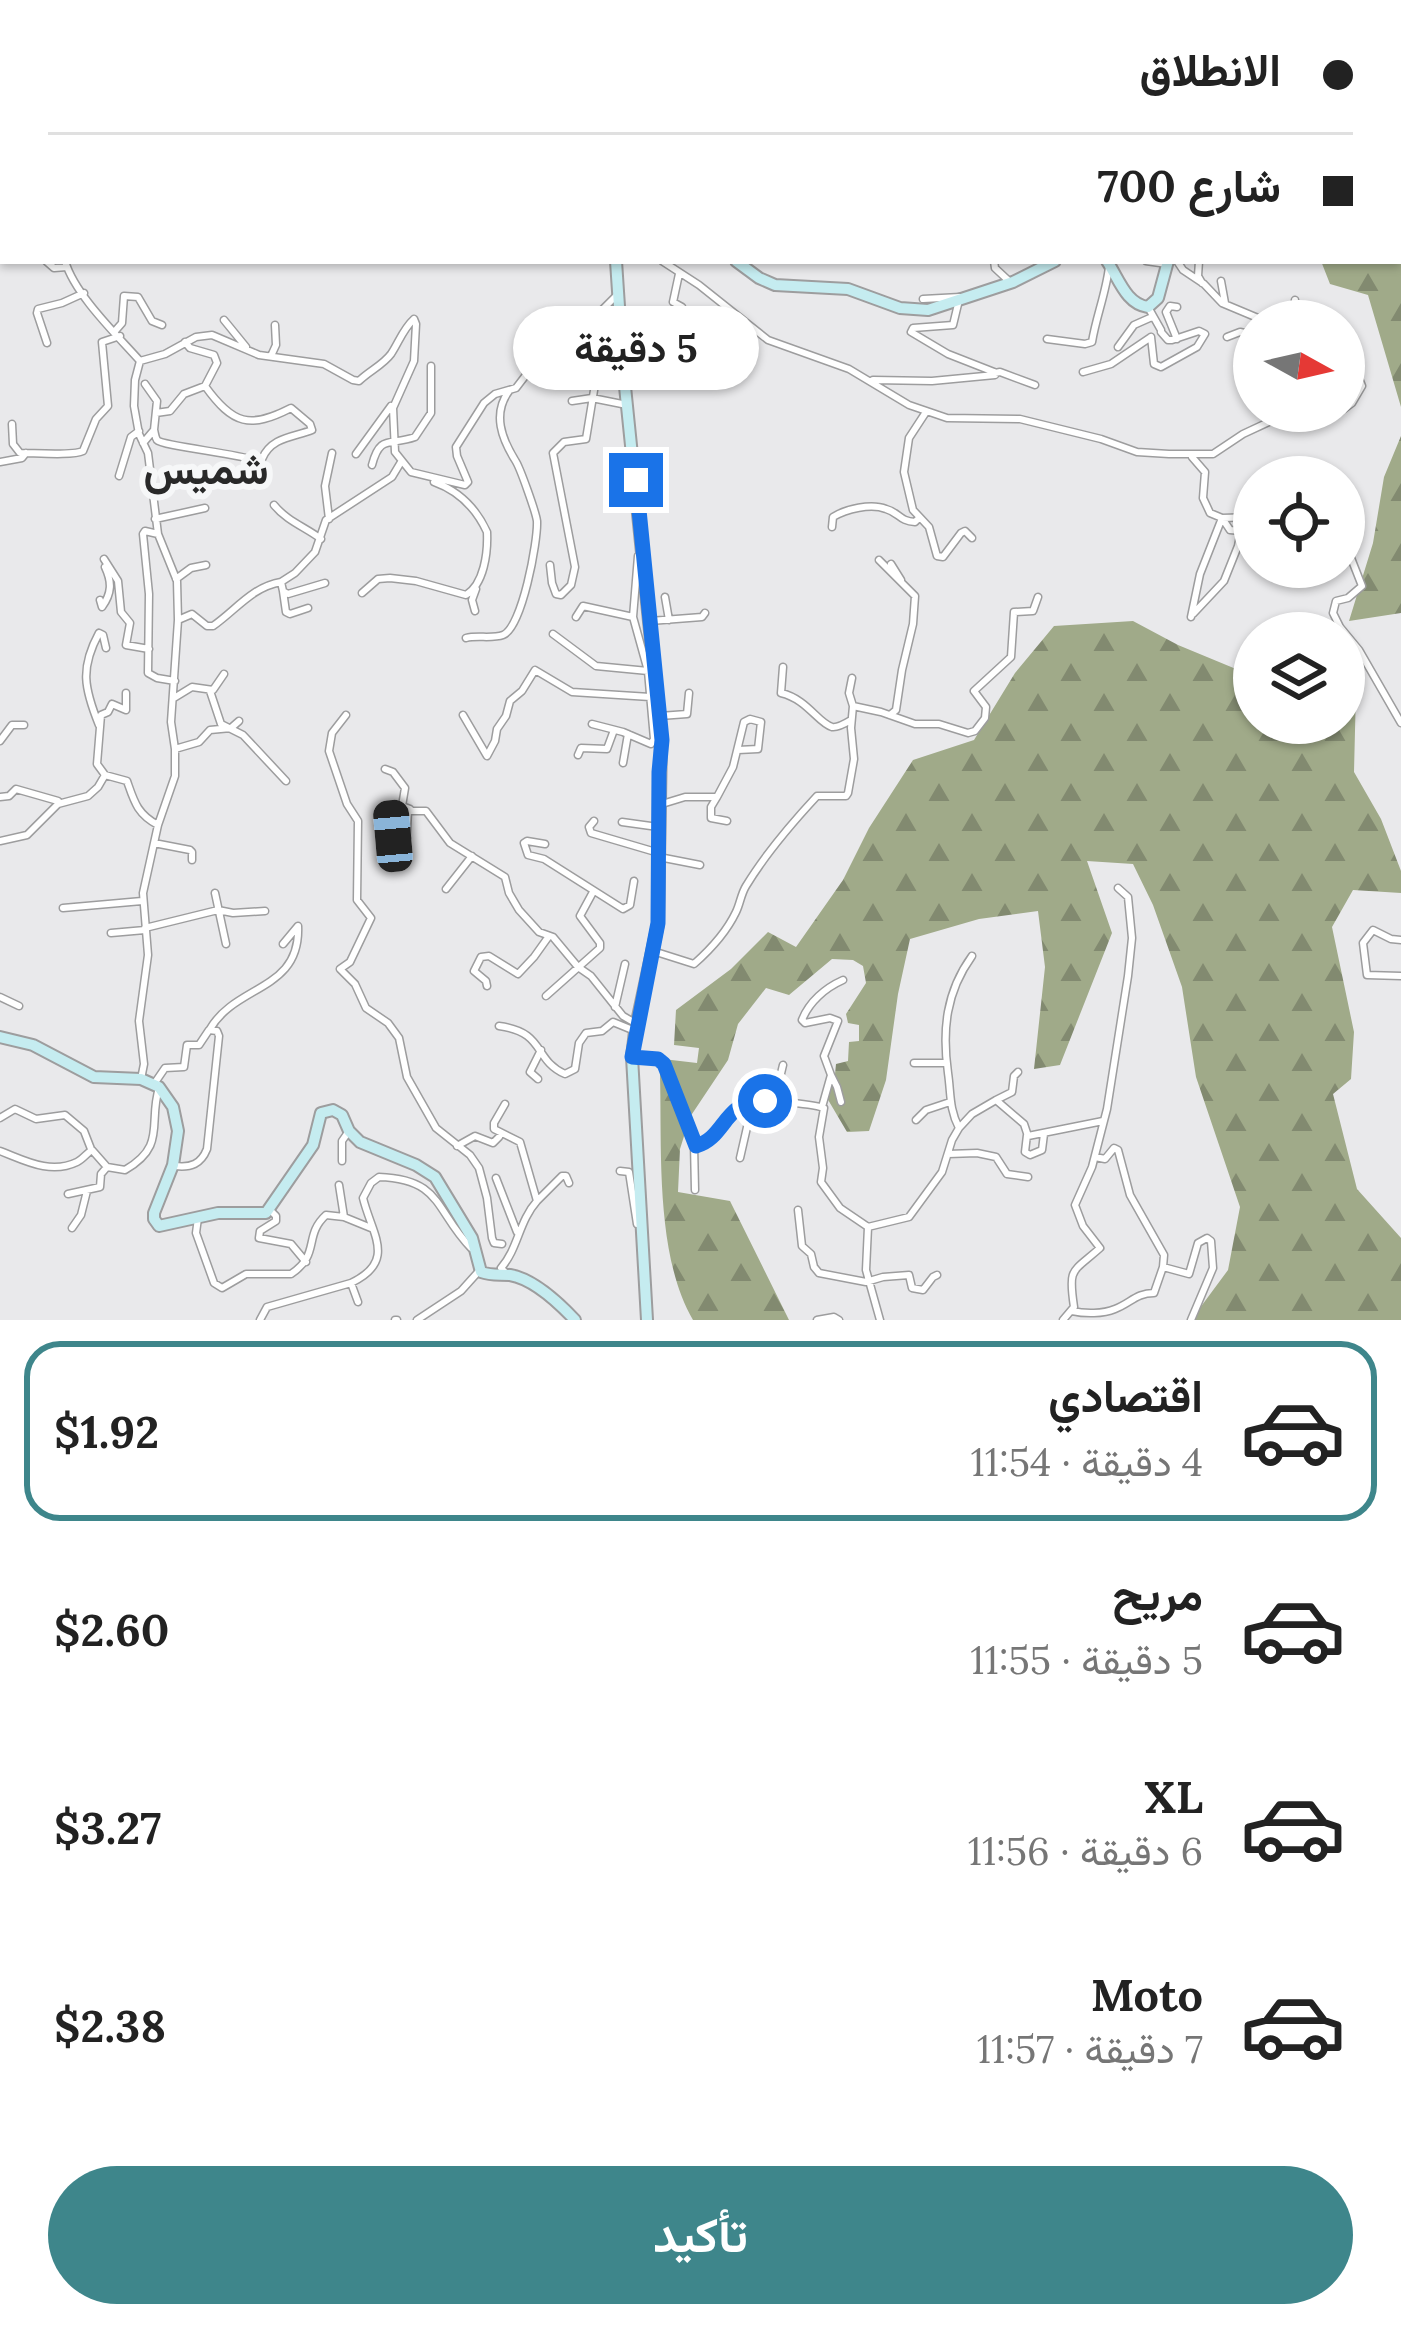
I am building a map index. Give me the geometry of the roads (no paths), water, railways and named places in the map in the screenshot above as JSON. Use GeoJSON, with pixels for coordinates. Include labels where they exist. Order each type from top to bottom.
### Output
{"type":"FeatureCollection","features":[{"type":"Feature","properties":{"kind":"street"},"geometry":{"type":"LineString","coordinates":[[0,141],[0,152]]}},
{"type":"Feature","properties":{"kind":"street"},"geometry":{"type":"LineString","coordinates":[[0,1118],[15,1109],[36,1119],[65,1115],[84,1131],[107,1167],[124,1170],[147,1151],[155,1130],[155,1099],[144,1064],[139,1021],[147,967],[142,901],[158,825],[175,776],[171,722],[176,579],[158,535],[148,455],[139,431],[134,399],[140,361],[66,264]]}},
{"type":"Feature","properties":{"kind":"street"},"geometry":{"type":"LineString","coordinates":[[616,264],[660,716],[659,904],[632,1057],[647,1320]]}},
{"type":"Feature","properties":{"kind":"street"},"geometry":{"type":"LineString","coordinates":[[740,264],[769,283],[848,289],[915,311],[1010,283],[1048,264]]}},
{"type":"Feature","properties":{"kind":"street"},"geometry":{"type":"LineString","coordinates":[[994,264],[1010,283]]}},
{"type":"Feature","properties":{"kind":"street"},"geometry":{"type":"LineString","coordinates":[[1047,340],[1092,342],[1108,264]]}},
{"type":"Feature","properties":{"kind":"street"},"geometry":{"type":"LineString","coordinates":[[1109,264],[1131,300],[1150,312],[1159,344]]}},
{"type":"Feature","properties":{"kind":"street"},"geometry":{"type":"LineString","coordinates":[[1118,347],[1150,312],[1170,264]]}},
{"type":"Feature","properties":{"kind":"street"},"geometry":{"type":"LineString","coordinates":[[1174,264],[1202,283]]}},
{"type":"Feature","properties":{"kind":"street"},"geometry":{"type":"LineString","coordinates":[[1198,264],[1202,283],[1233,307]]}},
{"type":"Feature","properties":{"kind":"street"},"geometry":{"type":"LineString","coordinates":[[682,307],[672,297],[675,268],[768,340],[872,380],[909,405],[947,418],[1020,419],[1145,454],[1214,454],[1247,432]]}},
{"type":"Feature","properties":{"kind":"street"},"geometry":{"type":"LineString","coordinates":[[1212,293],[1217,282],[1225,303]]}},
{"type":"Feature","properties":{"kind":"street"},"geometry":{"type":"LineString","coordinates":[[47,343],[38,309],[84,293]]}},
{"type":"Feature","properties":{"kind":"street"},"geometry":{"type":"LineString","coordinates":[[466,638],[502,636],[518,618],[537,524],[519,468],[506,450],[499,420],[501,405],[542,354],[579,333],[619,293]]}},
{"type":"Feature","properties":{"kind":"street"},"geometry":{"type":"LineString","coordinates":[[13,424],[15,448],[20,453],[74,455],[85,449],[95,421],[108,406],[102,342],[117,334],[124,296],[138,297],[152,321],[162,326]]}},
{"type":"Feature","properties":{"kind":"street"},"geometry":{"type":"LineString","coordinates":[[923,299],[961,299]]}},
{"type":"Feature","properties":{"kind":"street"},"geometry":{"type":"LineString","coordinates":[[961,299],[953,325],[913,328],[911,332],[995,373]]}},
{"type":"Feature","properties":{"kind":"street"},"geometry":{"type":"LineString","coordinates":[[1177,307],[1170,306],[1166,312],[1177,337]]}},
{"type":"Feature","properties":{"kind":"street"},"geometry":{"type":"LineString","coordinates":[[140,361],[212,335],[271,356],[324,364],[359,381],[388,358],[414,319],[414,361],[394,404],[356,454]]}},
{"type":"Feature","properties":{"kind":"street"},"geometry":{"type":"LineString","coordinates":[[224,320],[248,350]]}},
{"type":"Feature","properties":{"kind":"street"},"geometry":{"type":"LineString","coordinates":[[271,356],[275,325]]}},
{"type":"Feature","properties":{"kind":"street"},"geometry":{"type":"LineString","coordinates":[[1177,337],[1181,326]]}},
{"type":"Feature","properties":{"kind":"street"},"geometry":{"type":"LineString","coordinates":[[1204,332],[1197,347],[1164,366],[1153,360],[1157,334],[1168,340],[1204,332]]}},
{"type":"Feature","properties":{"kind":"street"},"geometry":{"type":"LineString","coordinates":[[1084,372],[1111,364],[1157,334]]}},
{"type":"Feature","properties":{"kind":"street"},"geometry":{"type":"LineString","coordinates":[[1227,337],[1233,335]]}},
{"type":"Feature","properties":{"kind":"street"},"geometry":{"type":"LineString","coordinates":[[156,413],[170,411],[184,394],[205,386],[216,364],[211,353],[184,342]]}},
{"type":"Feature","properties":{"kind":"street"},"geometry":{"type":"LineString","coordinates":[[1183,350],[1197,347]]}},
{"type":"Feature","properties":{"kind":"street"},"geometry":{"type":"LineString","coordinates":[[372,465],[376,448],[415,437],[431,413],[431,366]]}},
{"type":"Feature","properties":{"kind":"street"},"geometry":{"type":"LineString","coordinates":[[576,375],[598,366],[623,367]]}},
{"type":"Feature","properties":{"kind":"street"},"geometry":{"type":"LineString","coordinates":[[550,565],[553,588],[561,595],[571,585],[575,567],[553,453],[564,442],[585,440],[598,366]]}},
{"type":"Feature","properties":{"kind":"street"},"geometry":{"type":"LineString","coordinates":[[872,380],[950,380],[1000,372],[1035,385]]}},
{"type":"Feature","properties":{"kind":"street"},"geometry":{"type":"LineString","coordinates":[[145,385],[156,398],[154,430],[160,442],[254,460],[262,459],[281,438],[309,432],[311,426],[289,408],[258,422],[242,421],[219,406],[205,386]]}},
{"type":"Feature","properties":{"kind":"street"},"geometry":{"type":"LineString","coordinates":[[394,404],[395,452],[401,462],[411,472],[467,484],[457,456],[458,442],[487,399],[509,392]]}},
{"type":"Feature","properties":{"kind":"street"},"geometry":{"type":"LineString","coordinates":[[572,401],[592,398],[627,405]]}},
{"type":"Feature","properties":{"kind":"street"},"geometry":{"type":"LineString","coordinates":[[926,412],[909,438],[904,472],[913,510],[929,527],[934,553],[940,558],[961,533],[972,538]]}},
{"type":"Feature","properties":{"kind":"street"},"geometry":{"type":"LineString","coordinates":[[143,443],[154,430]]}},
{"type":"Feature","properties":{"kind":"street"},"geometry":{"type":"LineString","coordinates":[[119,476],[130,439],[139,431]]}},
{"type":"Feature","properties":{"kind":"street"},"geometry":{"type":"LineString","coordinates":[[0,462],[26,453]]}},
{"type":"Feature","properties":{"kind":"street"},"geometry":{"type":"LineString","coordinates":[[329,519],[325,486],[332,453]]}},
{"type":"Feature","properties":{"kind":"street"},"geometry":{"type":"LineString","coordinates":[[1189,454],[1205,472],[1203,498],[1210,513],[1233,519]]}},
{"type":"Feature","properties":{"kind":"street"},"geometry":{"type":"LineString","coordinates":[[254,460],[254,476]]}},
{"type":"Feature","properties":{"kind":"street"},"geometry":{"type":"LineString","coordinates":[[282,587],[315,552],[324,524],[392,477],[401,462]]}},
{"type":"Feature","properties":{"kind":"street"},"geometry":{"type":"LineString","coordinates":[[426,476],[461,497],[480,517],[488,538],[472,601],[475,611]]}},
{"type":"Feature","properties":{"kind":"street"},"geometry":{"type":"LineString","coordinates":[[274,505],[291,522],[321,539]]}},
{"type":"Feature","properties":{"kind":"street"},"geometry":{"type":"LineString","coordinates":[[155,519],[205,508]]}},
{"type":"Feature","properties":{"kind":"street"},"geometry":{"type":"LineString","coordinates":[[832,527],[833,517],[846,510],[886,508],[905,522],[920,518]]}},
{"type":"Feature","properties":{"kind":"street"},"geometry":{"type":"LineString","coordinates":[[1222,518],[1233,530]]}},
{"type":"Feature","properties":{"kind":"street"},"geometry":{"type":"LineString","coordinates":[[1222,518],[1200,574],[1191,616],[1224,581],[1233,558]]}},
{"type":"Feature","properties":{"kind":"street"},"geometry":{"type":"LineString","coordinates":[[158,535],[143,534],[149,594],[148,674],[176,681]]}},
{"type":"Feature","properties":{"kind":"street"},"geometry":{"type":"LineString","coordinates":[[643,542],[635,569],[633,617],[648,670],[658,739]]}},
{"type":"Feature","properties":{"kind":"street"},"geometry":{"type":"LineString","coordinates":[[879,560],[915,596],[914,624],[896,710],[889,716]]}},
{"type":"Feature","properties":{"kind":"street"},"geometry":{"type":"LineString","coordinates":[[100,600],[102,608],[110,590],[105,561],[120,586],[121,614],[130,622],[126,645],[149,649]]}},
{"type":"Feature","properties":{"kind":"street"},"geometry":{"type":"LineString","coordinates":[[483,564],[489,586]]}},
{"type":"Feature","properties":{"kind":"street"},"geometry":{"type":"LineString","coordinates":[[891,564],[903,584]]}},
{"type":"Feature","properties":{"kind":"street"},"geometry":{"type":"LineString","coordinates":[[176,579],[191,568],[206,565]]}},
{"type":"Feature","properties":{"kind":"street"},"geometry":{"type":"LineString","coordinates":[[362,593],[378,579],[390,578],[466,595],[477,586]]}},
{"type":"Feature","properties":{"kind":"street"},"geometry":{"type":"LineString","coordinates":[[178,620],[190,614],[213,626],[260,588],[282,587],[291,594],[325,583]]}},
{"type":"Feature","properties":{"kind":"street"},"geometry":{"type":"LineString","coordinates":[[282,587],[286,612],[308,608]]}},
{"type":"Feature","properties":{"kind":"street"},"geometry":{"type":"LineString","coordinates":[[1360,588],[1336,601],[1331,610],[1379,689],[1397,707],[1401,723]]}},
{"type":"Feature","properties":{"kind":"street"},"geometry":{"type":"LineString","coordinates":[[665,597],[669,620]]}},
{"type":"Feature","properties":{"kind":"street"},"geometry":{"type":"LineString","coordinates":[[854,706],[915,724],[976,731],[986,707],[974,691],[1011,657],[1014,612],[1033,611],[1038,597]]}},
{"type":"Feature","properties":{"kind":"street"},"geometry":{"type":"LineString","coordinates":[[576,617],[581,606],[633,617]]}},
{"type":"Feature","properties":{"kind":"street"},"geometry":{"type":"LineString","coordinates":[[650,621],[705,613]]}},
{"type":"Feature","properties":{"kind":"street"},"geometry":{"type":"LineString","coordinates":[[99,727],[85,672],[99,633],[106,648]]}},
{"type":"Feature","properties":{"kind":"street"},"geometry":{"type":"LineString","coordinates":[[553,634],[596,666],[648,670]]}},
{"type":"Feature","properties":{"kind":"street"},"geometry":{"type":"LineString","coordinates":[[783,667],[781,693],[806,704],[830,727],[851,721]]}},
{"type":"Feature","properties":{"kind":"street"},"geometry":{"type":"LineString","coordinates":[[463,715],[487,756],[508,704],[533,671],[572,692],[650,697]]}},
{"type":"Feature","properties":{"kind":"street"},"geometry":{"type":"LineString","coordinates":[[210,691],[224,674]]}},
{"type":"Feature","properties":{"kind":"street"},"geometry":{"type":"LineString","coordinates":[[653,951],[694,964],[719,940],[746,887],[806,808],[817,796],[846,796],[854,759],[852,678]]}},
{"type":"Feature","properties":{"kind":"street"},"geometry":{"type":"LineString","coordinates":[[174,698],[192,687],[210,691]]}},
{"type":"Feature","properties":{"kind":"street"},"geometry":{"type":"LineString","coordinates":[[210,691],[217,716],[227,729]]}},
{"type":"Feature","properties":{"kind":"street"},"geometry":{"type":"LineString","coordinates":[[660,716],[687,714],[689,693]]}},
{"type":"Feature","properties":{"kind":"street"},"geometry":{"type":"LineString","coordinates":[[126,694],[126,710],[112,704],[101,715],[97,764],[105,775],[128,782],[134,804],[158,825]]}},
{"type":"Feature","properties":{"kind":"street"},"geometry":{"type":"LineString","coordinates":[[346,716],[332,733],[329,751],[347,804],[358,821],[357,900],[370,923],[350,962],[340,968],[355,984],[369,1012],[382,1018],[401,1042],[406,1075],[436,1128],[479,1168],[492,1238],[502,1244]]}},
{"type":"Feature","properties":{"kind":"street"},"geometry":{"type":"LineString","coordinates":[[227,729],[238,721]]}},
{"type":"Feature","properties":{"kind":"street"},"geometry":{"type":"LineString","coordinates":[[727,821],[711,818],[711,807],[733,767],[745,721],[762,722],[758,749],[738,749]]}},
{"type":"Feature","properties":{"kind":"street"},"geometry":{"type":"LineString","coordinates":[[592,724],[651,744],[658,739]]}},
{"type":"Feature","properties":{"kind":"street"},"geometry":{"type":"LineString","coordinates":[[0,741],[12,725],[24,725]]}},
{"type":"Feature","properties":{"kind":"street"},"geometry":{"type":"LineString","coordinates":[[175,749],[200,742],[210,730],[227,729],[243,735],[286,781]]}},
{"type":"Feature","properties":{"kind":"street"},"geometry":{"type":"LineString","coordinates":[[578,754],[581,748],[607,749],[614,730]]}},
{"type":"Feature","properties":{"kind":"street"},"geometry":{"type":"LineString","coordinates":[[622,763],[628,734]]}},
{"type":"Feature","properties":{"kind":"street"},"geometry":{"type":"LineString","coordinates":[[386,769],[405,788],[402,806],[426,812],[450,843],[506,877],[519,910],[539,932],[554,937],[636,1028]]}},
{"type":"Feature","properties":{"kind":"street"},"geometry":{"type":"LineString","coordinates":[[0,841],[27,835],[61,802],[88,796],[105,775]]}},
{"type":"Feature","properties":{"kind":"street"},"geometry":{"type":"LineString","coordinates":[[0,797],[16,789],[61,802]]}},
{"type":"Feature","properties":{"kind":"street"},"geometry":{"type":"LineString","coordinates":[[659,804],[685,797],[717,797]]}},
{"type":"Feature","properties":{"kind":"street"},"geometry":{"type":"LineString","coordinates":[[391,805],[393,836],[406,842],[410,809]]}},
{"type":"Feature","properties":{"kind":"street"},"geometry":{"type":"LineString","coordinates":[[594,821],[589,827],[593,834],[700,865]]}},
{"type":"Feature","properties":{"kind":"street"},"geometry":{"type":"LineString","coordinates":[[622,822],[658,827]]}},
{"type":"Feature","properties":{"kind":"street"},"geometry":{"type":"LineString","coordinates":[[154,843],[190,850],[192,860]]}},
{"type":"Feature","properties":{"kind":"street"},"geometry":{"type":"LineString","coordinates":[[545,844],[524,843],[528,854],[544,859],[622,909],[631,900],[634,881]]}},
{"type":"Feature","properties":{"kind":"street"},"geometry":{"type":"LineString","coordinates":[[446,890],[472,856]]}},
{"type":"Feature","properties":{"kind":"street"},"geometry":{"type":"LineString","coordinates":[[1063,1320],[1075,1304],[1069,1284],[1072,1275],[1100,1248],[1083,1226],[1075,1205],[1095,1157],[1103,1121],[1132,938],[1128,896],[1118,888]]}},
{"type":"Feature","properties":{"kind":"street"},"geometry":{"type":"LineString","coordinates":[[546,996],[601,947],[580,916],[593,892]]}},
{"type":"Feature","properties":{"kind":"street"},"geometry":{"type":"LineString","coordinates":[[214,893],[226,944]]}},
{"type":"Feature","properties":{"kind":"street"},"geometry":{"type":"LineString","coordinates":[[63,908],[142,901]]}},
{"type":"Feature","properties":{"kind":"street"},"geometry":{"type":"LineString","coordinates":[[111,933],[218,910],[265,911]]}},
{"type":"Feature","properties":{"kind":"street"},"geometry":{"type":"LineString","coordinates":[[152,1083],[164,1068],[184,1067],[187,1045],[199,1045],[212,1024],[232,1006],[284,972],[296,954],[298,926],[283,944]]}},
{"type":"Feature","properties":{"kind":"street"},"geometry":{"type":"LineString","coordinates":[[1401,940],[1372,931],[1363,943],[1367,975],[1401,976]]}},
{"type":"Feature","properties":{"kind":"street"},"geometry":{"type":"LineString","coordinates":[[487,986],[474,971],[481,957],[489,956],[518,974],[549,936]]}},
{"type":"Feature","properties":{"kind":"street"},"geometry":{"type":"LineString","coordinates":[[959,1128],[950,1102],[946,1063],[948,1001],[972,956]]}},
{"type":"Feature","properties":{"kind":"street"},"geometry":{"type":"LineString","coordinates":[[615,1007],[625,964]]}},
{"type":"Feature","properties":{"kind":"street"},"geometry":{"type":"LineString","coordinates":[[841,1102],[824,1056],[838,1022],[802,1020],[824,991],[843,980]]}},
{"type":"Feature","properties":{"kind":"street"},"geometry":{"type":"LineString","coordinates":[[0,997],[19,1006]]}},
{"type":"Feature","properties":{"kind":"street"},"geometry":{"type":"LineString","coordinates":[[499,1026],[522,1031],[556,1071],[570,1073],[586,1033],[602,1031],[614,1022],[636,1028]]}},
{"type":"Feature","properties":{"kind":"street"},"geometry":{"type":"LineString","coordinates":[[173,1166],[193,1166],[207,1149],[219,1036],[210,1029]]}},
{"type":"Feature","properties":{"kind":"street"},"geometry":{"type":"LineString","coordinates":[[0,1037],[33,1045],[94,1077],[152,1083],[173,1107],[177,1142],[154,1213],[156,1225],[227,1212],[259,1215],[269,1209],[313,1145],[322,1113],[331,1109],[368,1146],[435,1177],[464,1222],[480,1270],[487,1275],[509,1275]]}},
{"type":"Feature","properties":{"kind":"street"},"geometry":{"type":"LineString","coordinates":[[538,1078],[530,1072],[541,1050]]}},
{"type":"Feature","properties":{"kind":"street"},"geometry":{"type":"LineString","coordinates":[[632,1057],[658,1059],[664,1064],[694,1144],[695,1190]]}},
{"type":"Feature","properties":{"kind":"street"},"geometry":{"type":"LineString","coordinates":[[914,1063],[946,1063]]}},
{"type":"Feature","properties":{"kind":"street"},"geometry":{"type":"LineString","coordinates":[[774,1103],[783,1065]]}},
{"type":"Feature","properties":{"kind":"street"},"geometry":{"type":"LineString","coordinates":[[694,1144],[708,1142],[744,1103],[822,1107],[826,1110],[819,1137],[821,1182],[840,1208],[868,1227],[909,1217],[936,1183],[959,1128],[972,1114],[1012,1092],[1018,1072]]}},
{"type":"Feature","properties":{"kind":"street"},"geometry":{"type":"LineString","coordinates":[[822,1107],[831,1075]]}},
{"type":"Feature","properties":{"kind":"street"},"geometry":{"type":"LineString","coordinates":[[996,1100],[1024,1124],[1025,1152],[1042,1150],[1044,1134]]}},
{"type":"Feature","properties":{"kind":"street"},"geometry":{"type":"LineString","coordinates":[[740,1158],[753,1101]]}},
{"type":"Feature","properties":{"kind":"street"},"geometry":{"type":"LineString","coordinates":[[916,1120],[926,1110],[950,1102]]}},
{"type":"Feature","properties":{"kind":"street"},"geometry":{"type":"LineString","coordinates":[[505,1104],[493,1126],[520,1142],[537,1201]]}},
{"type":"Feature","properties":{"kind":"street"},"geometry":{"type":"LineString","coordinates":[[1027,1135],[1103,1121]]}},
{"type":"Feature","properties":{"kind":"street"},"geometry":{"type":"LineString","coordinates":[[342,1161],[342,1141],[349,1131]]}},
{"type":"Feature","properties":{"kind":"street"},"geometry":{"type":"LineString","coordinates":[[457,1146],[475,1136],[491,1143],[499,1137]]}},
{"type":"Feature","properties":{"kind":"street"},"geometry":{"type":"LineString","coordinates":[[1072,1311],[1114,1310],[1138,1294],[1154,1293],[1163,1267],[1164,1255],[1129,1191],[1117,1149],[1106,1159],[1095,1157]]}},
{"type":"Feature","properties":{"kind":"street"},"geometry":{"type":"LineString","coordinates":[[0,1150],[30,1164],[48,1166],[79,1161],[92,1150]]}},
{"type":"Feature","properties":{"kind":"street"},"geometry":{"type":"LineString","coordinates":[[948,1154],[988,1154],[998,1159],[1007,1174],[1028,1177]]}},
{"type":"Feature","properties":{"kind":"street"},"geometry":{"type":"LineString","coordinates":[[68,1194],[100,1187],[107,1167]]}},
{"type":"Feature","properties":{"kind":"street"},"geometry":{"type":"LineString","coordinates":[[620,1171],[629,1172],[642,1234]]}},
{"type":"Feature","properties":{"kind":"street"},"geometry":{"type":"LineString","coordinates":[[569,1183],[562,1175],[524,1217],[511,1257],[501,1268],[544,1293],[575,1320]]}},
{"type":"Feature","properties":{"kind":"street"},"geometry":{"type":"LineString","coordinates":[[260,1320],[271,1305],[364,1277],[379,1258],[363,1198],[379,1177],[407,1179],[421,1186],[477,1252]]}},
{"type":"Feature","properties":{"kind":"street"},"geometry":{"type":"LineString","coordinates":[[496,1178],[517,1232]]}},
{"type":"Feature","properties":{"kind":"street"},"geometry":{"type":"LineString","coordinates":[[339,1185],[344,1217]]}},
{"type":"Feature","properties":{"kind":"street"},"geometry":{"type":"LineString","coordinates":[[72,1228],[82,1215],[87,1190]]}},
{"type":"Feature","properties":{"kind":"street"},"geometry":{"type":"LineString","coordinates":[[269,1209],[276,1221],[260,1231],[259,1238],[291,1244],[306,1262]]}},
{"type":"Feature","properties":{"kind":"street"},"geometry":{"type":"LineString","coordinates":[[798,1210],[802,1246],[811,1254],[817,1271],[870,1282],[910,1275],[913,1289],[921,1291],[938,1275]]}},
{"type":"Feature","properties":{"kind":"street"},"geometry":{"type":"LineString","coordinates":[[198,1218],[196,1233],[219,1287],[250,1273],[292,1274],[310,1256],[314,1230],[328,1214],[372,1228]]}},
{"type":"Feature","properties":{"kind":"street"},"geometry":{"type":"LineString","coordinates":[[868,1227],[866,1270],[877,1319]]}},
{"type":"Feature","properties":{"kind":"street"},"geometry":{"type":"LineString","coordinates":[[1163,1267],[1189,1274],[1198,1243],[1211,1241],[1214,1268],[1191,1320]]}},
{"type":"Feature","properties":{"kind":"street"},"geometry":{"type":"LineString","coordinates":[[417,1320],[461,1291],[480,1270]]}},
{"type":"Feature","properties":{"kind":"street"},"geometry":{"type":"LineString","coordinates":[[351,1283],[358,1302]]}},
{"type":"Feature","properties":{"kind":"street"},"geometry":{"type":"LineString","coordinates":[[818,1320],[839,1320]]}},
{"type":"Feature","properties":{"kind":"district","name":"شميس"},"geometry":{"type":"Point","coordinates":[206,469]}}]}
